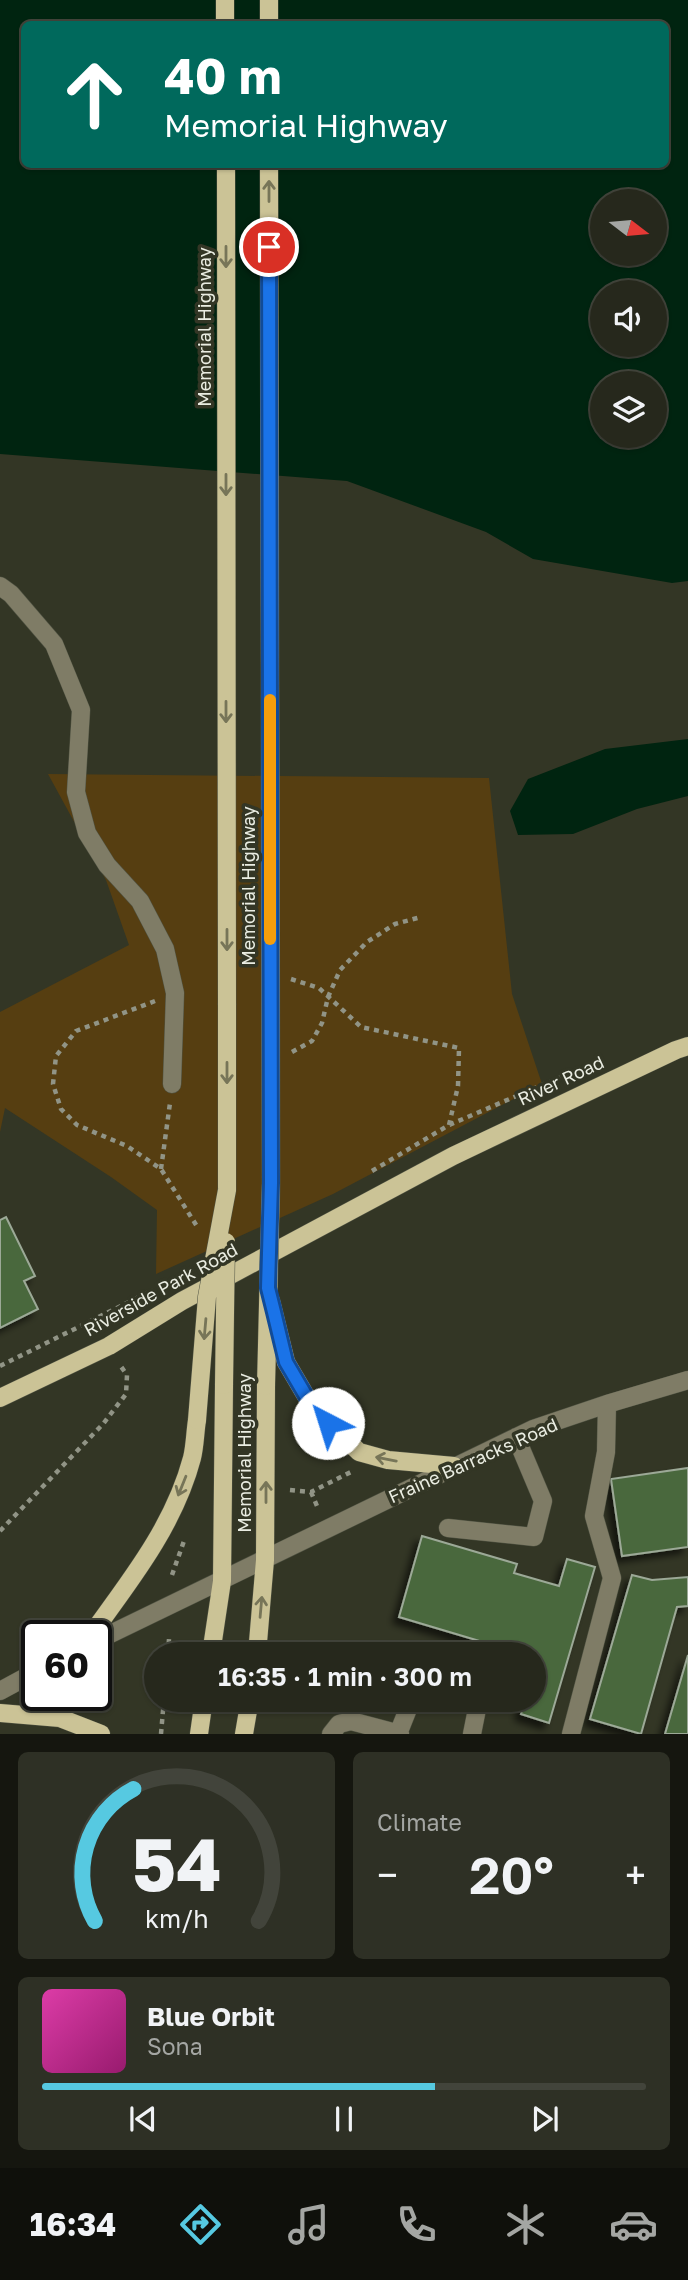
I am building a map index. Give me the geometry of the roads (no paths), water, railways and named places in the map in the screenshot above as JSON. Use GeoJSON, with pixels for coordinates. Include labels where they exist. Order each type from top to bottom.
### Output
{"type":"FeatureCollection","features":[{"type":"Feature","properties":{"kind":"main road"},"geometry":{"type":"LineString","coordinates":[[225,0],[225,21]]}},
{"type":"Feature","properties":{"kind":"main road"},"geometry":{"type":"LineString","coordinates":[[269,0],[269,21]]}},
{"type":"Feature","properties":{"kind":"main road","name":"Memorial Highway"},"geometry":{"type":"LineString","coordinates":[[213,1642],[222,1581],[227,1190],[226,168]]}},
{"type":"Feature","properties":{"kind":"main road","name":"Memorial Highway"},"geometry":{"type":"LineString","coordinates":[[258,1642],[265,1560],[271,1183],[269,168]]}},
{"type":"Feature","properties":{"kind":"main road","name":"River Road"},"geometry":{"type":"LineString","coordinates":[[453,1156],[688,1046]]}},
{"type":"Feature","properties":{"kind":"main road","name":"Riverside Park Road"},"geometry":{"type":"LineString","coordinates":[[0,1398],[109,1346],[182,1301],[453,1156]]}},
{"type":"Feature","properties":{"kind":"main road"},"geometry":{"type":"LineString","coordinates":[[101,1620],[156,1543],[184,1484],[192,1456],[197,1420],[207,1297],[227,1190]]}},
{"type":"Feature","properties":{"kind":"main road"},"geometry":{"type":"LineString","coordinates":[[268,1288],[286,1362],[313,1408],[359,1452],[388,1460],[454,1466]]}},
{"type":"Feature","properties":{"kind":"main road"},"geometry":{"type":"LineString","coordinates":[[199,1734],[202,1712]]}},
{"type":"Feature","properties":{"kind":"main road"},"geometry":{"type":"LineString","coordinates":[[244,1734],[248,1712]]}},
{"type":"Feature","properties":{"kind":"main road"},"geometry":{"type":"LineString","coordinates":[[0,1713],[60,1718],[101,1734]]}},
{"type":"Feature","properties":{"kind":"street"},"geometry":{"type":"LineString","coordinates":[[0,586],[11,593],[54,644],[80,710],[76,792],[87,833],[107,865],[140,901],[164,950],[175,993],[172,1084]]}},
{"type":"Feature","properties":{"kind":"street","name":"Fraine Barracks Road"},"geometry":{"type":"LineString","coordinates":[[265,1560],[533,1429],[688,1380]]}},
{"type":"Feature","properties":{"kind":"street"},"geometry":{"type":"LineString","coordinates":[[571,1734],[612,1578],[594,1516],[607,1452],[607,1404]]}},
{"type":"Feature","properties":{"kind":"street"},"geometry":{"type":"LineString","coordinates":[[448,1528],[534,1537],[543,1501],[516,1437]]}},
{"type":"Feature","properties":{"kind":"street"},"geometry":{"type":"LineString","coordinates":[[112,1633],[265,1560]]}},
{"type":"Feature","properties":{"kind":"street"},"geometry":{"type":"LineString","coordinates":[[0,1691],[21,1680]]}},
{"type":"Feature","properties":{"kind":"street"},"geometry":{"type":"LineString","coordinates":[[335,1729],[351,1721],[399,1734],[407,1712]]}},
{"type":"Feature","properties":{"kind":"street"},"geometry":{"type":"LineString","coordinates":[[472,1734],[476,1712]]}}]}
